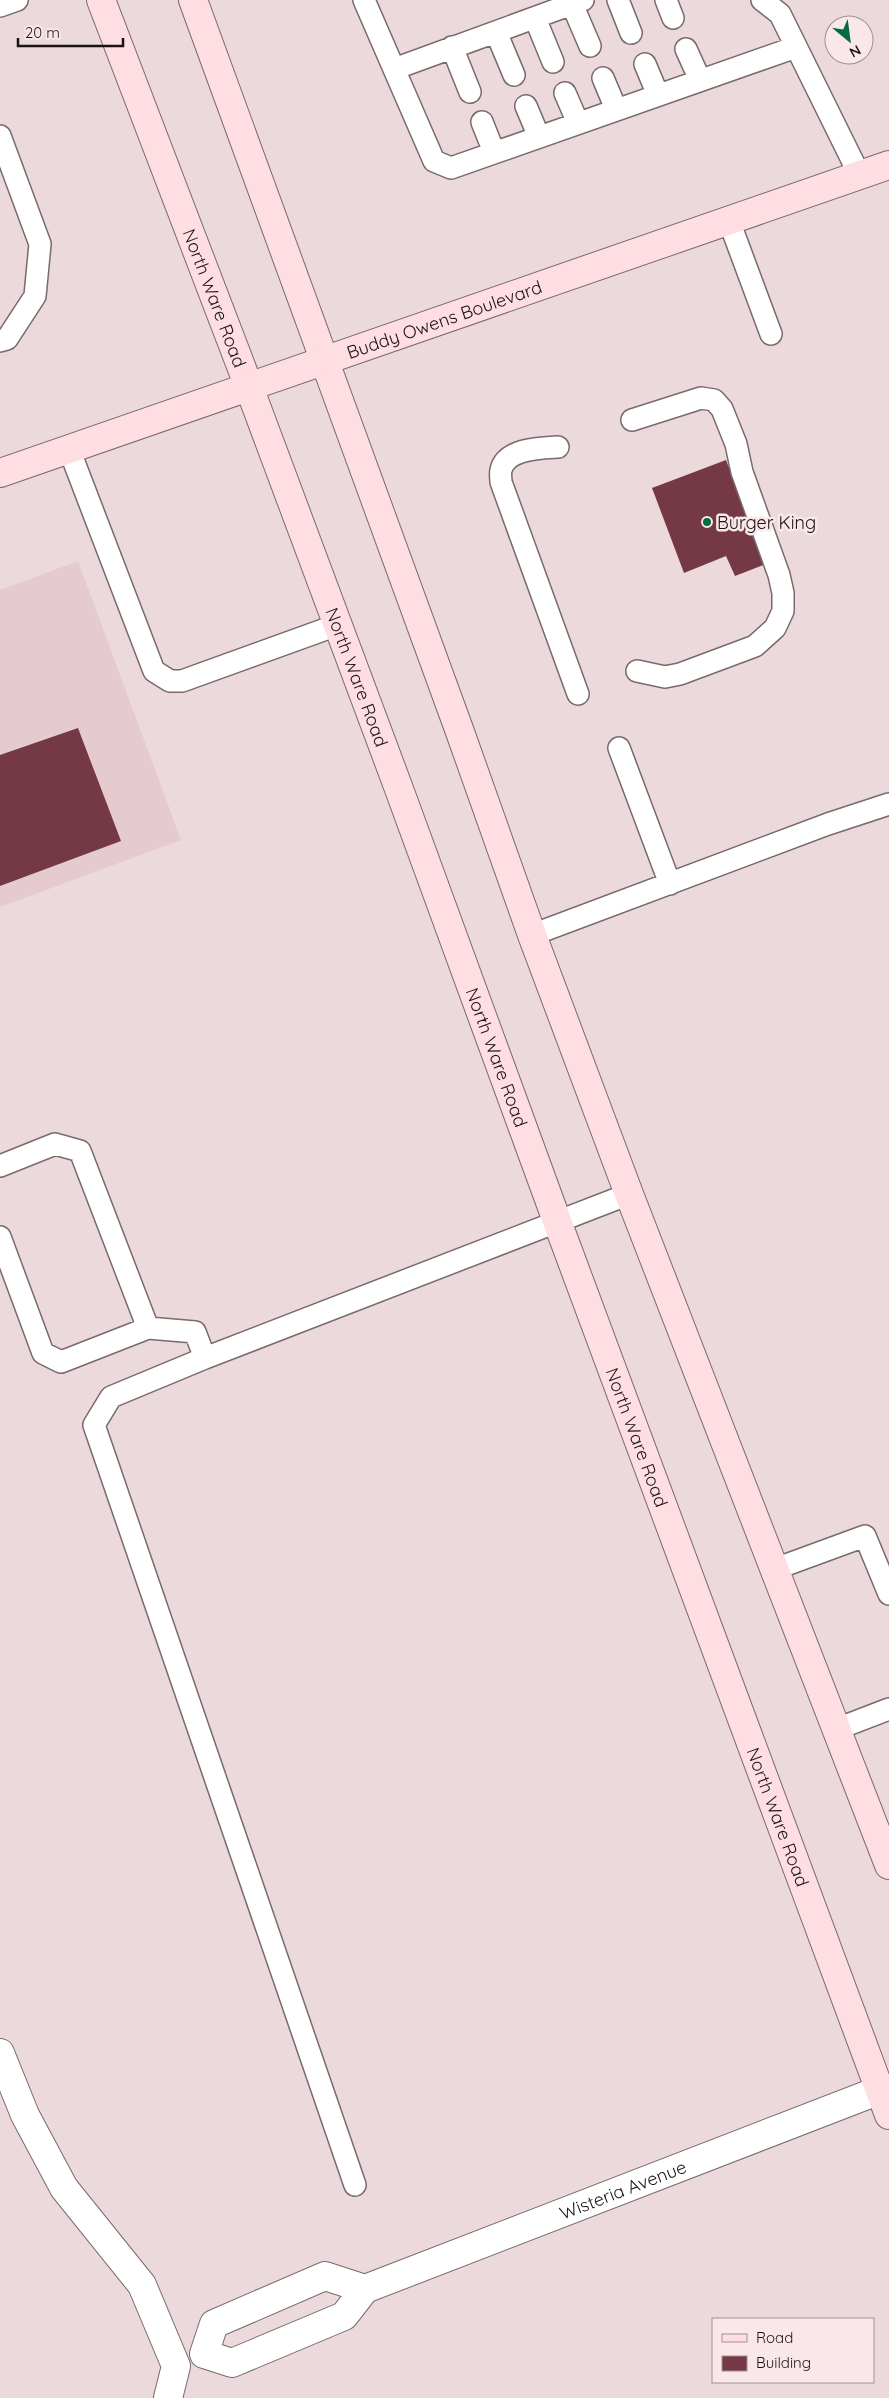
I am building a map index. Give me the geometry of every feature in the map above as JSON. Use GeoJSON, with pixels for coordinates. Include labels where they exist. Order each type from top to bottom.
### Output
{"type":"FeatureCollection","features":[{"type":"Feature","properties":{"kind":"main road","name":"North Ware Road"},"geometry":{"type":"LineString","coordinates":[[101,0],[403,798],[557,1221],[859,2032],[886,2093]]}},
{"type":"Feature","properties":{"kind":"main road"},"geometry":{"type":"LineString","coordinates":[[194,0],[457,723],[532,935],[629,1194],[889,1865]]}},
{"type":"Feature","properties":{"kind":"main road","name":"Buddy Owens Boulevard"},"geometry":{"type":"LineString","coordinates":[[0,474],[889,165]]}},
{"type":"Feature","properties":{"kind":"street"},"geometry":{"type":"LineString","coordinates":[[0,2053],[25,2115],[64,2188],[142,2285],[176,2366],[168,2398]]}},
{"type":"Feature","properties":{"kind":"street","name":"Wisteria Avenue"},"geometry":{"type":"LineString","coordinates":[[365,2289],[886,2093]]}},
{"type":"Feature","properties":{"kind":"street"},"geometry":{"type":"LineString","coordinates":[[176,2366],[204,2354],[232,2363],[344,2316],[365,2289],[325,2276],[214,2324],[204,2354]]}},
{"type":"Feature","properties":{"kind":"lane"},"geometry":{"type":"LineString","coordinates":[[0,6],[17,0]]}},
{"type":"Feature","properties":{"kind":"lane"},"geometry":{"type":"LineString","coordinates":[[364,0],[434,161],[451,168],[796,47]]}},
{"type":"Feature","properties":{"kind":"lane"},"geometry":{"type":"LineString","coordinates":[[618,0],[632,33]]}},
{"type":"Feature","properties":{"kind":"lane"},"geometry":{"type":"LineString","coordinates":[[762,0],[780,14],[860,176]]}},
{"type":"Feature","properties":{"kind":"lane"},"geometry":{"type":"LineString","coordinates":[[394,68],[578,2],[590,46]]}},
{"type":"Feature","properties":{"kind":"lane"},"geometry":{"type":"LineString","coordinates":[[535,18],[553,62]]}},
{"type":"Feature","properties":{"kind":"lane"},"geometry":{"type":"LineString","coordinates":[[496,32],[514,75]]}},
{"type":"Feature","properties":{"kind":"lane"},"geometry":{"type":"LineString","coordinates":[[452,47],[470,92]]}},
{"type":"Feature","properties":{"kind":"lane"},"geometry":{"type":"LineString","coordinates":[[686,49],[700,80]]}},
{"type":"Feature","properties":{"kind":"lane"},"geometry":{"type":"LineString","coordinates":[[644,64],[658,95]]}},
{"type":"Feature","properties":{"kind":"lane"},"geometry":{"type":"LineString","coordinates":[[603,78],[616,109]]}},
{"type":"Feature","properties":{"kind":"lane"},"geometry":{"type":"LineString","coordinates":[[565,93],[578,123]]}},
{"type":"Feature","properties":{"kind":"lane"},"geometry":{"type":"LineString","coordinates":[[526,106],[539,137]]}},
{"type":"Feature","properties":{"kind":"lane"},"geometry":{"type":"LineString","coordinates":[[482,122],[494,152]]}},
{"type":"Feature","properties":{"kind":"lane"},"geometry":{"type":"LineString","coordinates":[[0,136],[40,244],[35,296],[7,338],[0,341]]}},
{"type":"Feature","properties":{"kind":"lane"},"geometry":{"type":"LineString","coordinates":[[729,221],[771,334]]}},
{"type":"Feature","properties":{"kind":"lane"},"geometry":{"type":"LineString","coordinates":[[632,420],[702,398],[714,400],[722,409],[736,444],[742,472],[784,593],[782,611],[775,628],[755,646],[680,674],[664,678],[637,671]]}},
{"type":"Feature","properties":{"kind":"lane"},"geometry":{"type":"LineString","coordinates":[[558,447],[534,449],[508,460],[501,469],[502,482],[578,694]]}},
{"type":"Feature","properties":{"kind":"lane"},"geometry":{"type":"LineString","coordinates":[[69,449],[154,671],[170,681],[182,681],[337,625]]}},
{"type":"Feature","properties":{"kind":"lane"},"geometry":{"type":"LineString","coordinates":[[619,748],[670,884]]}},
{"type":"Feature","properties":{"kind":"lane"},"geometry":{"type":"LineString","coordinates":[[532,935],[828,824],[889,804]]}},
{"type":"Feature","properties":{"kind":"lane"},"geometry":{"type":"LineString","coordinates":[[0,1166],[55,1144],[80,1151],[148,1328]]}},
{"type":"Feature","properties":{"kind":"lane"},"geometry":{"type":"LineString","coordinates":[[356,2185],[94,1425],[111,1397],[205,1358],[629,1194]]}},
{"type":"Feature","properties":{"kind":"lane"},"geometry":{"type":"LineString","coordinates":[[0,1237],[43,1353],[61,1362],[148,1328],[195,1332],[205,1358]]}},
{"type":"Feature","properties":{"kind":"lane"},"geometry":{"type":"LineString","coordinates":[[774,1569],[865,1536],[889,1594]]}},
{"type":"Feature","properties":{"kind":"lane"},"geometry":{"type":"LineString","coordinates":[[837,1729],[889,1709]]}},
{"type":"Feature","properties":{"kind":"shaded area"},"geometry":{"type":"Polygon","coordinates":[[[78,561],[181,840],[0,907],[0,590],[78,561]]]}},
{"type":"Feature","properties":{"kind":"building","name":"Burger King"},"geometry":{"type":"Polygon","coordinates":[[[726,460],[766,564],[735,576],[726,556],[684,573],[652,488],[726,460]]]}},
{"type":"Feature","properties":{"kind":"building"},"geometry":{"type":"Polygon","coordinates":[[[78,728],[121,841],[0,886],[0,755],[78,728]]]}},
{"type":"Feature","properties":{"kind":"place","name":"Burger King"},"geometry":{"type":"Point","coordinates":[707,522]}}]}
